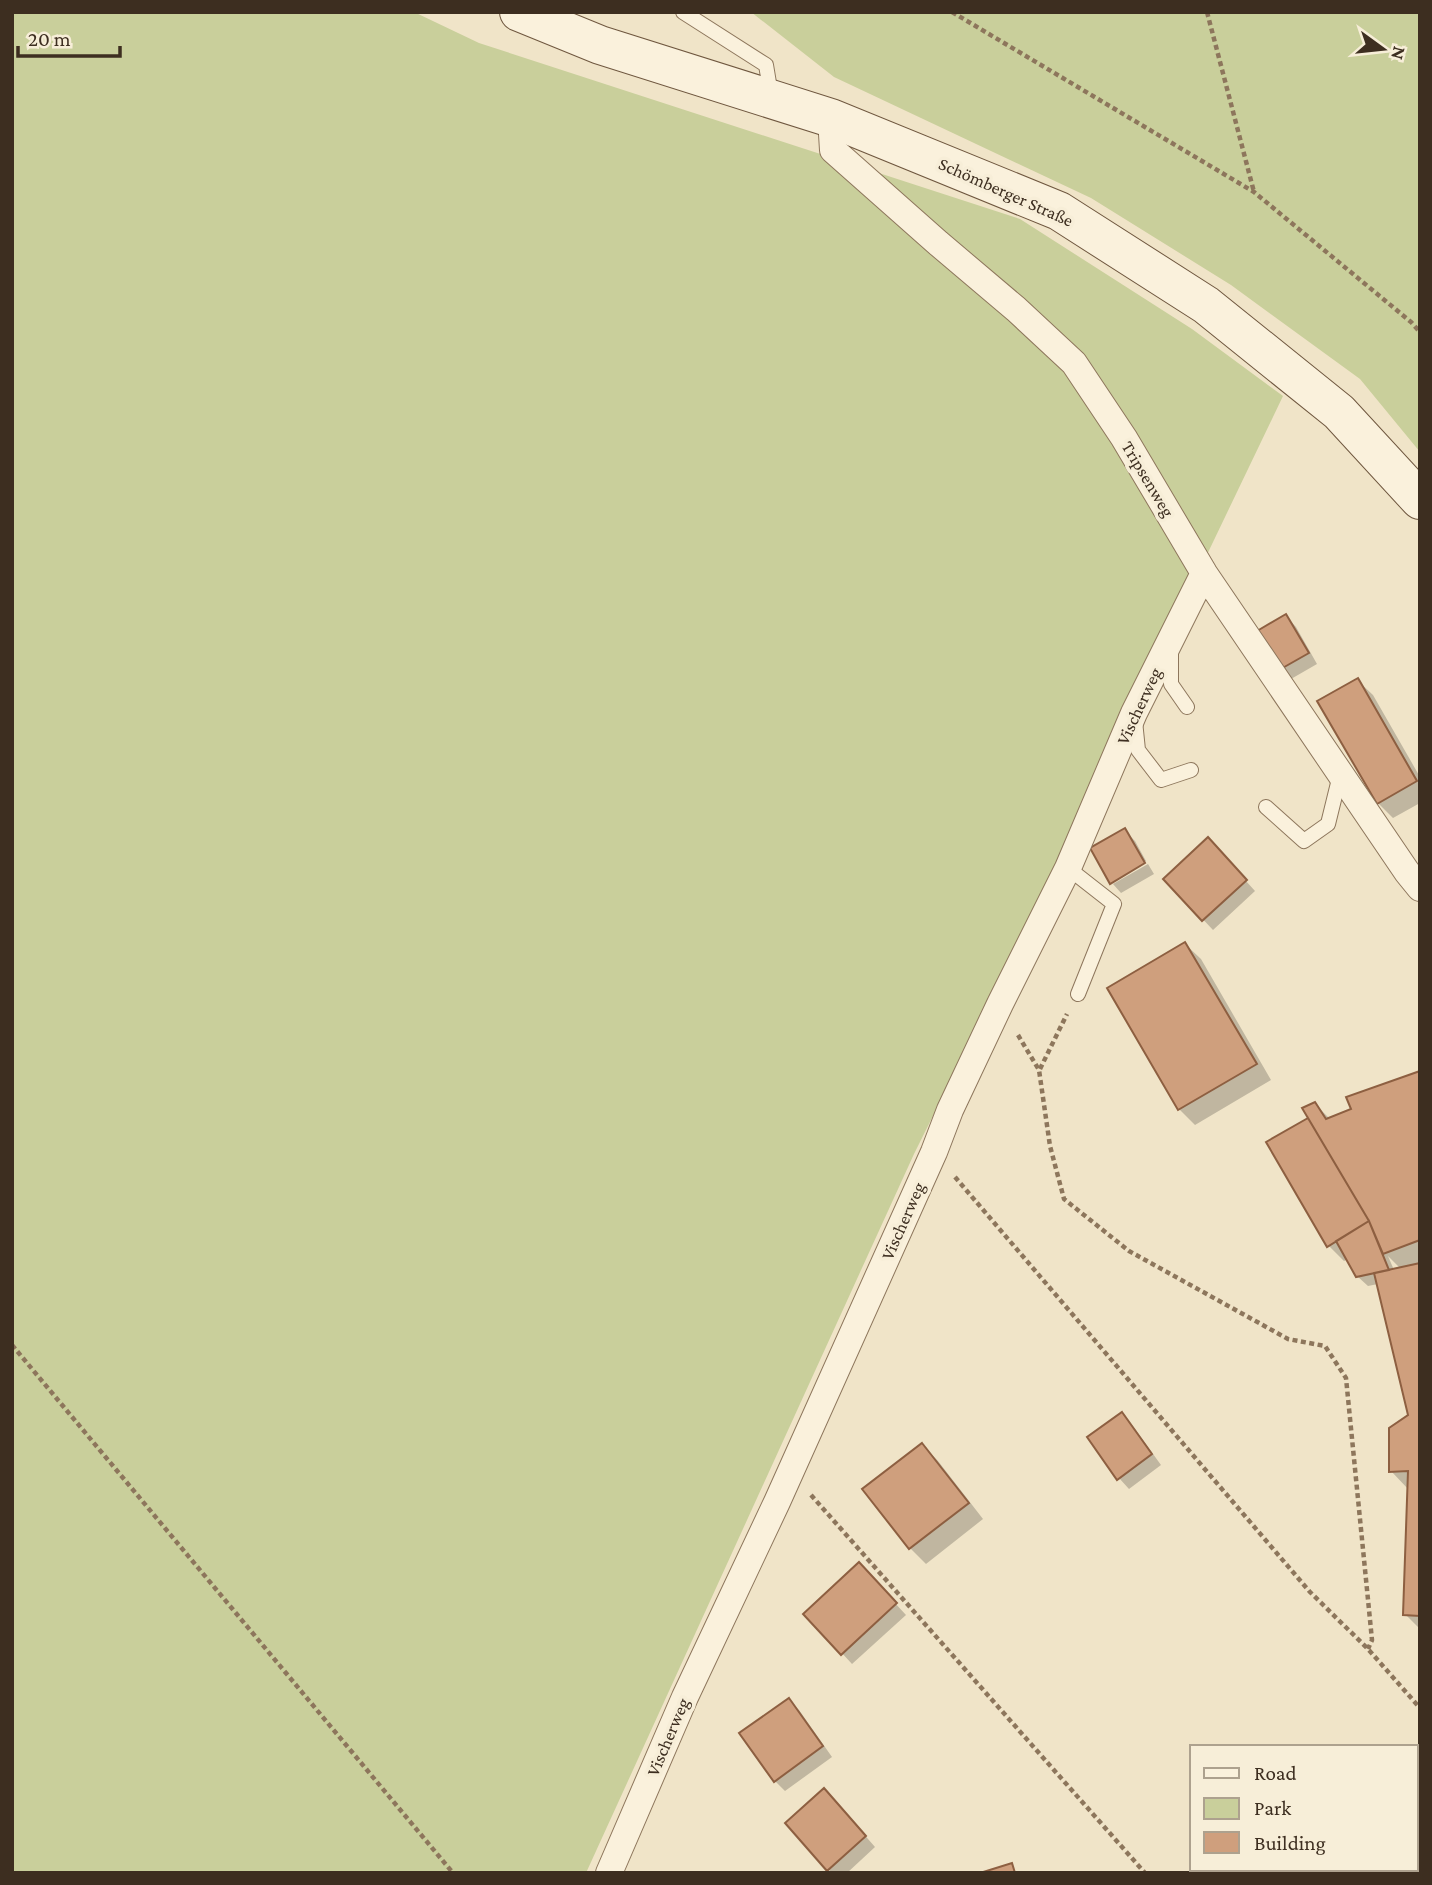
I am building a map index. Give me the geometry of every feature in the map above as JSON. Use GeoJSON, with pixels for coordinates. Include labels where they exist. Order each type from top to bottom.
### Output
{"type":"FeatureCollection","features":[{"type":"Feature","properties":{"kind":"main road","name":"Schömberger Straße"},"geometry":{"type":"LineString","coordinates":[[519,12],[600,45],[831,118],[1059,211],[1206,305],[1339,412],[1420,500]]}},
{"type":"Feature","properties":{"kind":"street","name":"Tripsenweg"},"geometry":{"type":"LineString","coordinates":[[831,118],[833,150],[1074,363],[1124,438],[1204,573],[1420,888]]}},
{"type":"Feature","properties":{"kind":"street","name":"Vischerweg"},"geometry":{"type":"LineString","coordinates":[[609,1873],[685,1697],[934,1152],[950,1110],[1068,868],[1134,713],[1204,573]]}},
{"type":"Feature","properties":{"kind":"lane"},"geometry":{"type":"LineString","coordinates":[[683,12],[765,65],[772,99]]}},
{"type":"Feature","properties":{"kind":"lane"},"geometry":{"type":"LineString","coordinates":[[1171,639],[1171,684],[1187,707]]}},
{"type":"Feature","properties":{"kind":"lane"},"geometry":{"type":"LineString","coordinates":[[1134,713],[1138,750],[1161,780],[1191,770]]}},
{"type":"Feature","properties":{"kind":"lane"},"geometry":{"type":"LineString","coordinates":[[1266,807],[1304,841],[1328,824],[1340,774]]}},
{"type":"Feature","properties":{"kind":"lane"},"geometry":{"type":"LineString","coordinates":[[1068,868],[1114,904],[1077,994]]}},
{"type":"Feature","properties":{"kind":"path"},"geometry":{"type":"LineString","coordinates":[[952,12],[1254,192],[1420,332]]}},
{"type":"Feature","properties":{"kind":"path"},"geometry":{"type":"LineString","coordinates":[[1207,12],[1254,192]]}},
{"type":"Feature","properties":{"kind":"path"},"geometry":{"type":"LineString","coordinates":[[1039,1070],[1077,994]]}},
{"type":"Feature","properties":{"kind":"path"},"geometry":{"type":"LineString","coordinates":[[1000,1004],[1039,1070],[1050,1146],[1063,1199],[1141,1258],[1288,1339],[1325,1346],[1346,1378],[1372,1640],[1368,1649]]}},
{"type":"Feature","properties":{"kind":"path"},"geometry":{"type":"LineString","coordinates":[[934,1152],[1310,1592],[1368,1649],[1420,1708]]}},
{"type":"Feature","properties":{"kind":"path"},"geometry":{"type":"LineString","coordinates":[[12,1345],[453,1873]]}},
{"type":"Feature","properties":{"kind":"path"},"geometry":{"type":"LineString","coordinates":[[790,1471],[1145,1873]]}},
{"type":"Feature","properties":{"kind":"green space"},"geometry":{"type":"Polygon","coordinates":[[[12,12],[414,12],[479,43],[1020,219],[1192,329],[1283,396],[1064,853],[914,1154],[586,1873],[12,1873],[12,12]]]}},
{"type":"Feature","properties":{"kind":"green space"},"geometry":{"type":"Polygon","coordinates":[[[751,12],[1420,12],[1420,452],[1360,379],[1231,285],[1091,198],[834,77],[751,12]]]}},
{"type":"Feature","properties":{"kind":"building"},"geometry":{"type":"Polygon","coordinates":[[[1286,614],[1309,653],[1279,670],[1257,631],[1286,614]]]}},
{"type":"Feature","properties":{"kind":"building"},"geometry":{"type":"Polygon","coordinates":[[[1358,678],[1417,781],[1377,804],[1317,701],[1358,678]]]}},
{"type":"Feature","properties":{"kind":"building"},"geometry":{"type":"Polygon","coordinates":[[[1125,828],[1145,863],[1110,884],[1090,848],[1125,828]]]}},
{"type":"Feature","properties":{"kind":"building"},"geometry":{"type":"Polygon","coordinates":[[[1208,837],[1247,880],[1202,921],[1163,879],[1208,837]]]}},
{"type":"Feature","properties":{"kind":"building"},"geometry":{"type":"Polygon","coordinates":[[[1185,942],[1257,1064],[1178,1110],[1107,988],[1185,942]]]}},
{"type":"Feature","properties":{"kind":"building"},"geometry":{"type":"Polygon","coordinates":[[[1420,1071],[1420,1240],[1383,1254],[1369,1221],[1302,1108],[1315,1102],[1326,1119],[1351,1109],[1346,1097],[1420,1071]]]}},
{"type":"Feature","properties":{"kind":"building"},"geometry":{"type":"Polygon","coordinates":[[[1308,1118],[1369,1221],[1327,1247],[1266,1142],[1308,1118]]]}},
{"type":"Feature","properties":{"kind":"building"},"geometry":{"type":"Polygon","coordinates":[[[1369,1221],[1389,1270],[1356,1277],[1336,1241],[1369,1221]]]}},
{"type":"Feature","properties":{"kind":"building"},"geometry":{"type":"Polygon","coordinates":[[[1420,1263],[1420,1616],[1403,1615],[1408,1471],[1389,1472],[1389,1428],[1408,1415],[1374,1273],[1420,1263]]]}},
{"type":"Feature","properties":{"kind":"building"},"geometry":{"type":"Polygon","coordinates":[[[1122,1412],[1152,1454],[1117,1480],[1087,1437],[1122,1412]]]}},
{"type":"Feature","properties":{"kind":"building"},"geometry":{"type":"Polygon","coordinates":[[[922,1443],[969,1503],[909,1549],[862,1489],[922,1443]]]}},
{"type":"Feature","properties":{"kind":"building"},"geometry":{"type":"Polygon","coordinates":[[[859,1562],[897,1603],[841,1655],[803,1614],[859,1562]]]}},
{"type":"Feature","properties":{"kind":"building"},"geometry":{"type":"Polygon","coordinates":[[[789,1698],[823,1746],[774,1782],[739,1733],[789,1698]]]}},
{"type":"Feature","properties":{"kind":"building"},"geometry":{"type":"Polygon","coordinates":[[[824,1788],[866,1836],[827,1871],[785,1823],[824,1788]]]}},
{"type":"Feature","properties":{"kind":"building"},"geometry":{"type":"Polygon","coordinates":[[[1012,1863],[1015,1873],[980,1873],[1012,1863]]]}}]}
